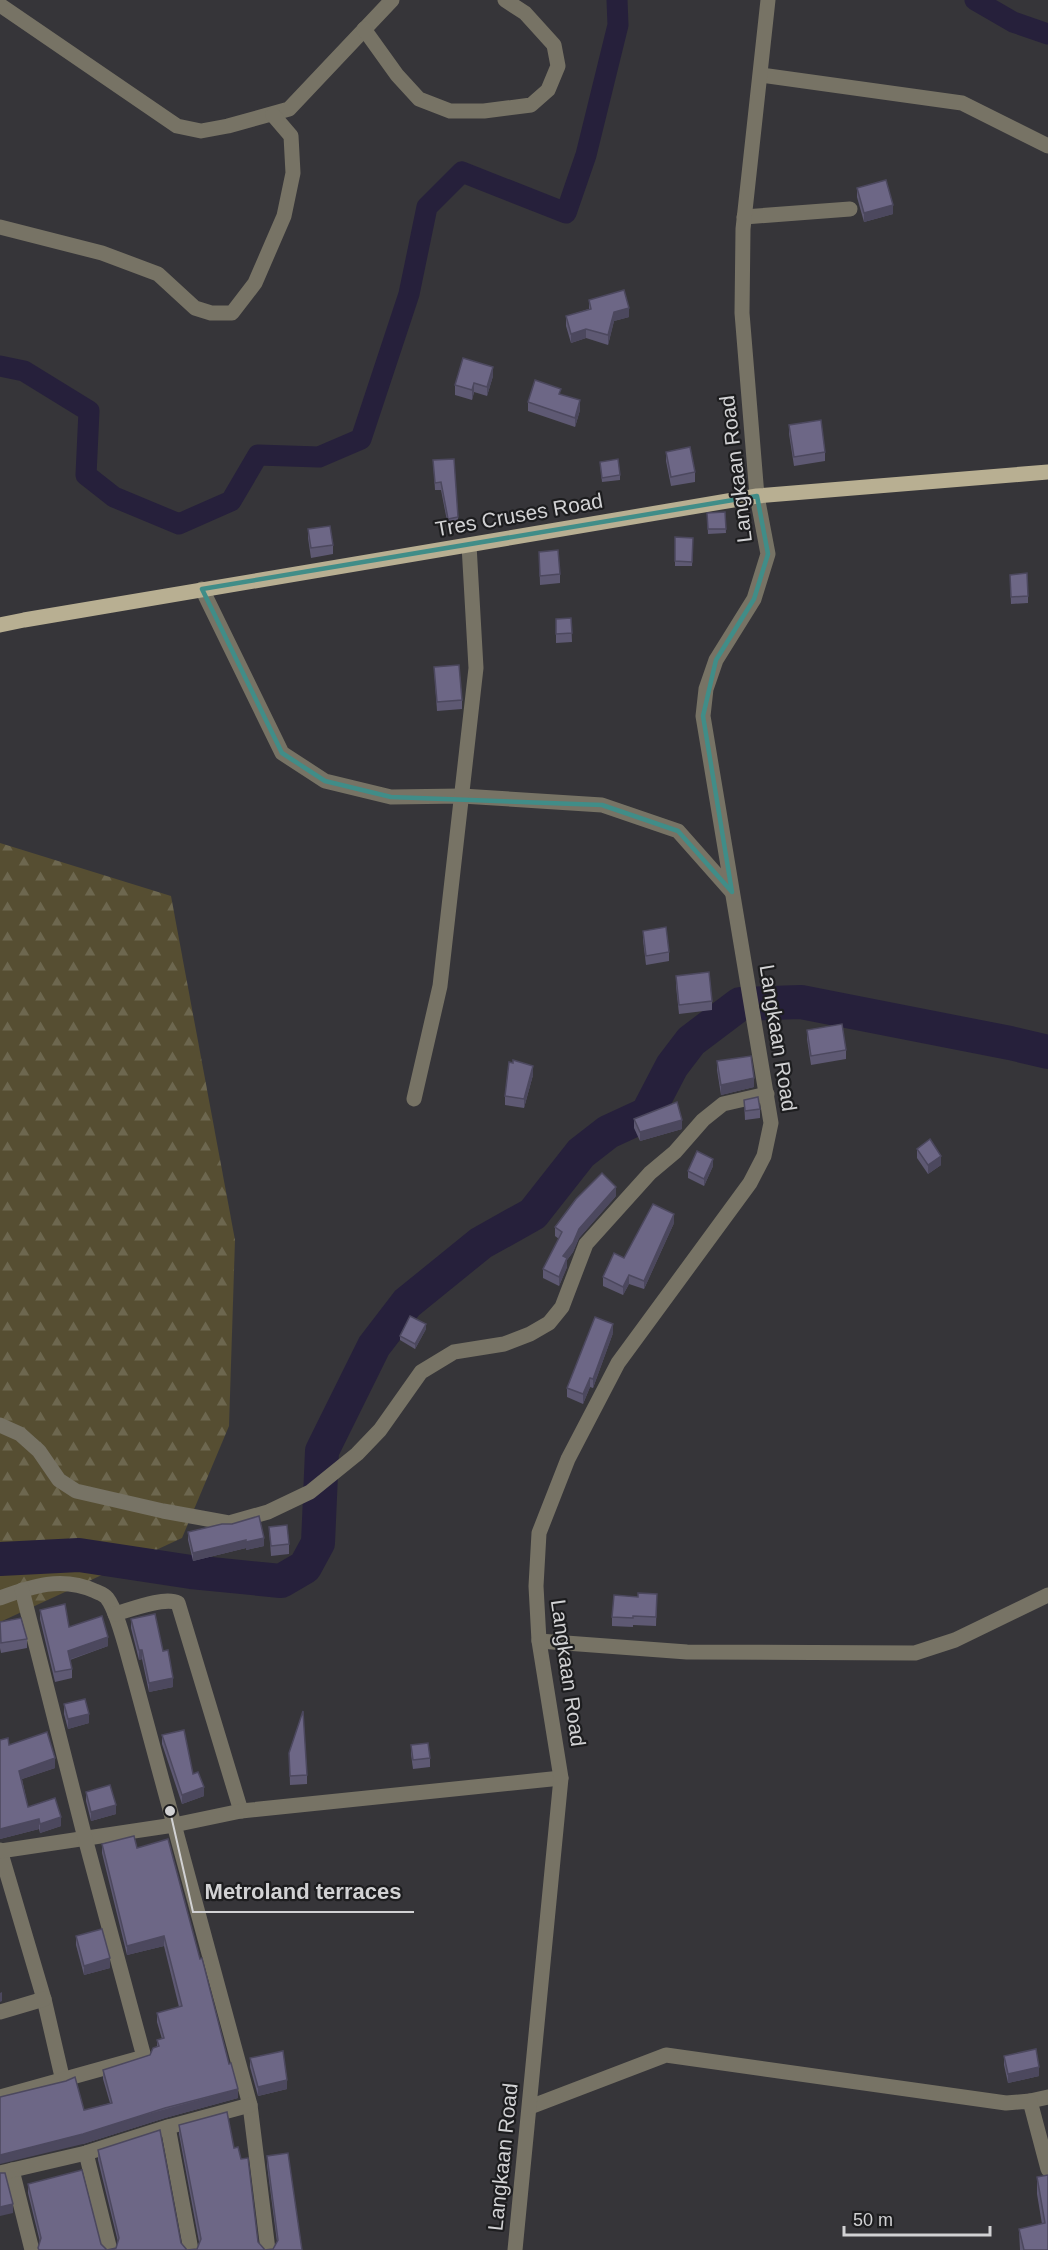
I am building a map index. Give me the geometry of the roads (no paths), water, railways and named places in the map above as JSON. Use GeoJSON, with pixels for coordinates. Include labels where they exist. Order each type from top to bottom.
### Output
{"type":"FeatureCollection","features":[{"type":"Feature","properties":{"kind":"main road","name":"Tres Cruses Road"},"geometry":{"type":"LineString","coordinates":[[0,626],[24,620],[757,496],[1048,472]]}},
{"type":"Feature","properties":{"kind":"street"},"geometry":{"type":"LineString","coordinates":[[0,5],[177,126],[201,131],[273,115],[289,109],[392,0]]}},
{"type":"Feature","properties":{"kind":"street"},"geometry":{"type":"LineString","coordinates":[[364,29],[397,75],[419,99],[450,111],[484,111],[531,105],[548,90],[558,66],[554,45],[525,13],[505,0]]}},
{"type":"Feature","properties":{"kind":"street","name":"Langkaan Road"},"geometry":{"type":"LineString","coordinates":[[514,2250],[561,1778],[539,1641],[536,1586],[539,1533],[568,1459],[618,1363],[750,1183],[764,1156],[771,1123],[703,716],[706,690],[716,660],[754,599],[768,554],[757,496],[742,313],[744,217],[768,0]]}},
{"type":"Feature","properties":{"kind":"street"},"geometry":{"type":"LineString","coordinates":[[761,75],[962,103],[1048,146]]}},
{"type":"Feature","properties":{"kind":"street"},"geometry":{"type":"LineString","coordinates":[[0,227],[102,254],[158,274],[195,308],[211,313],[232,314],[255,283],[284,216],[293,173],[291,136],[273,115]]}},
{"type":"Feature","properties":{"kind":"street"},"geometry":{"type":"LineString","coordinates":[[744,217],[850,209]]}},
{"type":"Feature","properties":{"kind":"street"},"geometry":{"type":"LineString","coordinates":[[414,1099],[440,986],[476,668],[469,545]]}},
{"type":"Feature","properties":{"kind":"street"},"geometry":{"type":"LineString","coordinates":[[202,590],[282,753],[325,781],[391,797],[462,796],[602,805],[678,831],[732,892]]}},
{"type":"Feature","properties":{"kind":"street"},"geometry":{"type":"LineString","coordinates":[[0,1425],[26,1440],[39,1451],[58,1480],[76,1491],[229,1523],[268,1512],[310,1492],[357,1454],[380,1430],[421,1372],[454,1352],[504,1344],[530,1334],[549,1323],[562,1307],[586,1244],[650,1173],[675,1152],[703,1120],[723,1104],[767,1094]]}},
{"type":"Feature","properties":{"kind":"street"},"geometry":{"type":"LineString","coordinates":[[0,1598],[22,1590],[65,1582],[106,1596],[114,1614],[133,1672],[250,2105],[268,2250]]}},
{"type":"Feature","properties":{"kind":"street"},"geometry":{"type":"LineString","coordinates":[[0,2097],[144,2057],[22,1590]]}},
{"type":"Feature","properties":{"kind":"street"},"geometry":{"type":"LineString","coordinates":[[539,1641],[687,1652],[915,1653],[955,1640],[1048,1596]]}},
{"type":"Feature","properties":{"kind":"street"},"geometry":{"type":"LineString","coordinates":[[114,1614],[161,1601],[172,1600],[178,1603],[218,1742],[241,1811]]}},
{"type":"Feature","properties":{"kind":"street"},"geometry":{"type":"LineString","coordinates":[[63,2081],[44,1999],[0,1850],[174,1825],[241,1811],[561,1778]]}},
{"type":"Feature","properties":{"kind":"street"},"geometry":{"type":"LineString","coordinates":[[0,2012],[44,1999]]}},
{"type":"Feature","properties":{"kind":"street"},"geometry":{"type":"LineString","coordinates":[[530,2107],[666,2055],[1006,2103],[1048,2097]]}},
{"type":"Feature","properties":{"kind":"street"},"geometry":{"type":"LineString","coordinates":[[1030,2101],[1048,2169]]}},
{"type":"Feature","properties":{"kind":"street"},"geometry":{"type":"LineString","coordinates":[[32,2250],[6,2172],[86,2153],[168,2127],[250,2105]]}},
{"type":"Feature","properties":{"kind":"street"},"geometry":{"type":"LineString","coordinates":[[168,2127],[191,2250]]}},
{"type":"Feature","properties":{"kind":"street"},"geometry":{"type":"LineString","coordinates":[[86,2153],[110,2250]]}},
{"type":"Feature","properties":{"kind":"waterway"},"geometry":{"type":"LineString","coordinates":[[0,366],[24,371],[89,411],[86,475],[114,497],[179,524],[231,501],[258,455],[319,457],[361,439],[409,294],[427,207],[462,172],[566,213],[586,155],[618,25],[617,0]]}},
{"type":"Feature","properties":{"kind":"waterway"},"geometry":{"type":"LineString","coordinates":[[975,0],[1013,22],[1048,34]]}},
{"type":"Feature","properties":{"kind":"waterway"},"geometry":{"type":"LineString","coordinates":[[0,1559],[79,1555],[191,1572],[281,1581],[305,1567],[318,1543],[322,1451],[374,1346],[407,1303],[481,1243],[533,1214],[581,1153],[608,1132],[647,1114],[672,1066],[691,1041],[740,1004],[801,1002],[1048,1052]]}},
{"type":"Feature","properties":{"kind":"place","name":"Metroland terraces"},"geometry":{"type":"Point","coordinates":[170,1811]}}]}
